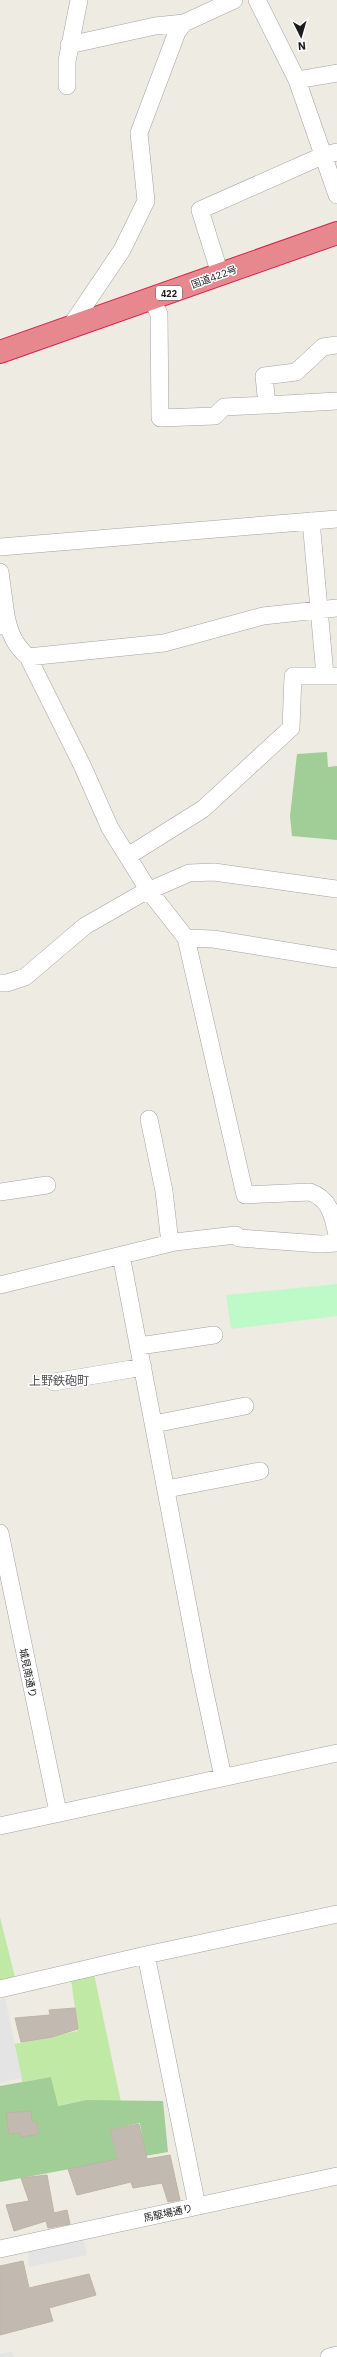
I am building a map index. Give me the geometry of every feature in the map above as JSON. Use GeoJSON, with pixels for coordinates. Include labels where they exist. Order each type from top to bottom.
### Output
{"type":"FeatureCollection","features":[{"type":"Feature","properties":{"kind":"highway","name":"国道422号"},"geometry":{"type":"LineString","coordinates":[[0,352],[152,300],[220,274],[337,233]]}},
{"type":"Feature","properties":{"kind":"street"},"geometry":{"type":"LineString","coordinates":[[67,86],[67,61],[69,45],[79,0]]}},
{"type":"Feature","properties":{"kind":"street"},"geometry":{"type":"LineString","coordinates":[[69,45],[155,26],[184,23],[234,0]]}},
{"type":"Feature","properties":{"kind":"street"},"geometry":{"type":"LineString","coordinates":[[258,0],[297,80],[330,154],[337,195]]}},
{"type":"Feature","properties":{"kind":"street"},"geometry":{"type":"LineString","coordinates":[[70,327],[122,250],[146,201],[139,133],[140,125],[177,32],[184,23]]}},
{"type":"Feature","properties":{"kind":"street"},"geometry":{"type":"LineString","coordinates":[[297,80],[337,73]]}},
{"type":"Feature","properties":{"kind":"street"},"geometry":{"type":"LineString","coordinates":[[220,274],[200,210],[330,154]]}},
{"type":"Feature","properties":{"kind":"street"},"geometry":{"type":"LineString","coordinates":[[152,300],[159,314],[160,418],[215,416],[224,407],[337,400]]}},
{"type":"Feature","properties":{"kind":"street"},"geometry":{"type":"LineString","coordinates":[[267,405],[264,376],[296,372],[323,347],[337,346]]}},
{"type":"Feature","properties":{"kind":"street"},"geometry":{"type":"LineString","coordinates":[[0,547],[337,519]]}},
{"type":"Feature","properties":{"kind":"street"},"geometry":{"type":"LineString","coordinates":[[128,856],[203,809],[291,728],[292,676],[331,675],[319,610],[311,521]]}},
{"type":"Feature","properties":{"kind":"street"},"geometry":{"type":"LineString","coordinates":[[0,572],[3,624],[16,646],[28,657],[82,765],[110,828],[149,891],[186,938],[245,1195],[310,1192],[318,1194],[328,1203],[337,1235]]}},
{"type":"Feature","properties":{"kind":"street"},"geometry":{"type":"LineString","coordinates":[[28,657],[164,644],[263,616],[337,608]]}},
{"type":"Feature","properties":{"kind":"street"},"geometry":{"type":"LineString","coordinates":[[0,982],[7,983],[25,977],[85,926],[179,876],[200,871],[337,889]]}},
{"type":"Feature","properties":{"kind":"street"},"geometry":{"type":"LineString","coordinates":[[186,938],[213,939],[337,959]]}},
{"type":"Feature","properties":{"kind":"street"},"geometry":{"type":"LineString","coordinates":[[149,1119],[164,1191],[170,1243]]}},
{"type":"Feature","properties":{"kind":"street"},"geometry":{"type":"LineString","coordinates":[[0,1192],[47,1185]]}},
{"type":"Feature","properties":{"kind":"street"},"geometry":{"type":"LineString","coordinates":[[0,1285],[170,1243],[236,1235],[238,1238],[320,1244],[337,1243]]}},
{"type":"Feature","properties":{"kind":"street"},"geometry":{"type":"LineString","coordinates":[[121,1255],[201,1674],[223,1777]]}},
{"type":"Feature","properties":{"kind":"street"},"geometry":{"type":"LineString","coordinates":[[139,1346],[214,1335]]}},
{"type":"Feature","properties":{"kind":"street"},"geometry":{"type":"LineString","coordinates":[[54,1382],[143,1367]]}},
{"type":"Feature","properties":{"kind":"street"},"geometry":{"type":"LineString","coordinates":[[154,1424],[245,1406]]}},
{"type":"Feature","properties":{"kind":"street"},"geometry":{"type":"LineString","coordinates":[[166,1489],[260,1471]]}},
{"type":"Feature","properties":{"kind":"street","name":"城見南通り"},"geometry":{"type":"LineString","coordinates":[[0,1533],[58,1812]]}},
{"type":"Feature","properties":{"kind":"street"},"geometry":{"type":"LineString","coordinates":[[0,1826],[58,1812],[337,1753]]}},
{"type":"Feature","properties":{"kind":"street"},"geometry":{"type":"LineString","coordinates":[[0,1989],[146,1955],[337,1914]]}},
{"type":"Feature","properties":{"kind":"street"},"geometry":{"type":"LineString","coordinates":[[146,1955],[197,2206]]}},
{"type":"Feature","properties":{"kind":"street","name":"馬駆場通り"},"geometry":{"type":"LineString","coordinates":[[0,2249],[337,2176]]}},
{"type":"Feature","properties":{"kind":"street"},"geometry":{"type":"LineString","coordinates":[[329,2357],[337,2355]]}},
{"type":"Feature","properties":{"kind":"green space"},"geometry":{"type":"Polygon","coordinates":[[[327,752],[328,767],[337,766],[337,840],[292,836],[290,816],[297,754],[327,752]]]}},
{"type":"Feature","properties":{"kind":"green space"},"geometry":{"type":"Polygon","coordinates":[[[337,1284],[337,1316],[231,1329],[226,1295],[337,1284]]]}},
{"type":"Feature","properties":{"kind":"green space"},"geometry":{"type":"Polygon","coordinates":[[[0,1917],[17,1985],[0,1989],[0,1917]]]}},
{"type":"Feature","properties":{"kind":"green space"},"geometry":{"type":"Polygon","coordinates":[[[94,1974],[121,2102],[86,2100],[57,2106],[51,2077],[22,2082],[14,2044],[78,2031],[71,1979],[94,1974]]]}},
{"type":"Feature","properties":{"kind":"green space"},"geometry":{"type":"Polygon","coordinates":[[[51,2077],[58,2106],[86,2100],[163,2101],[168,2152],[145,2156],[140,2123],[110,2130],[118,2160],[0,2182],[0,2086],[51,2077]]]}},
{"type":"Feature","properties":{"kind":"shaded area"},"geometry":{"type":"Polygon","coordinates":[[[5,1998],[22,2078],[0,2083],[0,2000],[5,1998]]]}},
{"type":"Feature","properties":{"kind":"shaded area"},"geometry":{"type":"Polygon","coordinates":[[[84,2240],[87,2255],[29,2267],[28,2251],[84,2240]]]}},
{"type":"Feature","properties":{"kind":"shaded area"},"geometry":{"type":"Polygon","coordinates":[[[12,2351],[14,2357],[0,2357],[0,2354],[12,2351]]]}},
{"type":"Feature","properties":{"kind":"building"},"geometry":{"type":"Polygon","coordinates":[[[75,2008],[78,2029],[52,2037],[21,2042],[15,2018],[50,2015],[49,2010],[75,2008]]]}},
{"type":"Feature","properties":{"kind":"building"},"geometry":{"type":"Polygon","coordinates":[[[31,2111],[32,2122],[36,2121],[39,2134],[21,2137],[20,2133],[9,2134],[6,2113],[31,2111]]]}},
{"type":"Feature","properties":{"kind":"building"},"geometry":{"type":"Polygon","coordinates":[[[139,2124],[147,2159],[170,2155],[180,2200],[168,2202],[162,2183],[133,2188],[131,2182],[77,2195],[68,2169],[118,2159],[110,2130],[139,2124]]]}},
{"type":"Feature","properties":{"kind":"building"},"geometry":{"type":"Polygon","coordinates":[[[47,2175],[54,2213],[67,2210],[70,2224],[48,2228],[46,2221],[14,2231],[6,2205],[29,2201],[21,2178],[47,2175]]]}},
{"type":"Feature","properties":{"kind":"building"},"geometry":{"type":"Polygon","coordinates":[[[23,2261],[29,2288],[89,2274],[96,2295],[49,2308],[53,2321],[0,2335],[0,2266],[23,2261]]]}},
{"type":"Feature","properties":{"kind":"district","name":"上野鉄砲町"},"geometry":{"type":"Point","coordinates":[59,1380]}}]}
